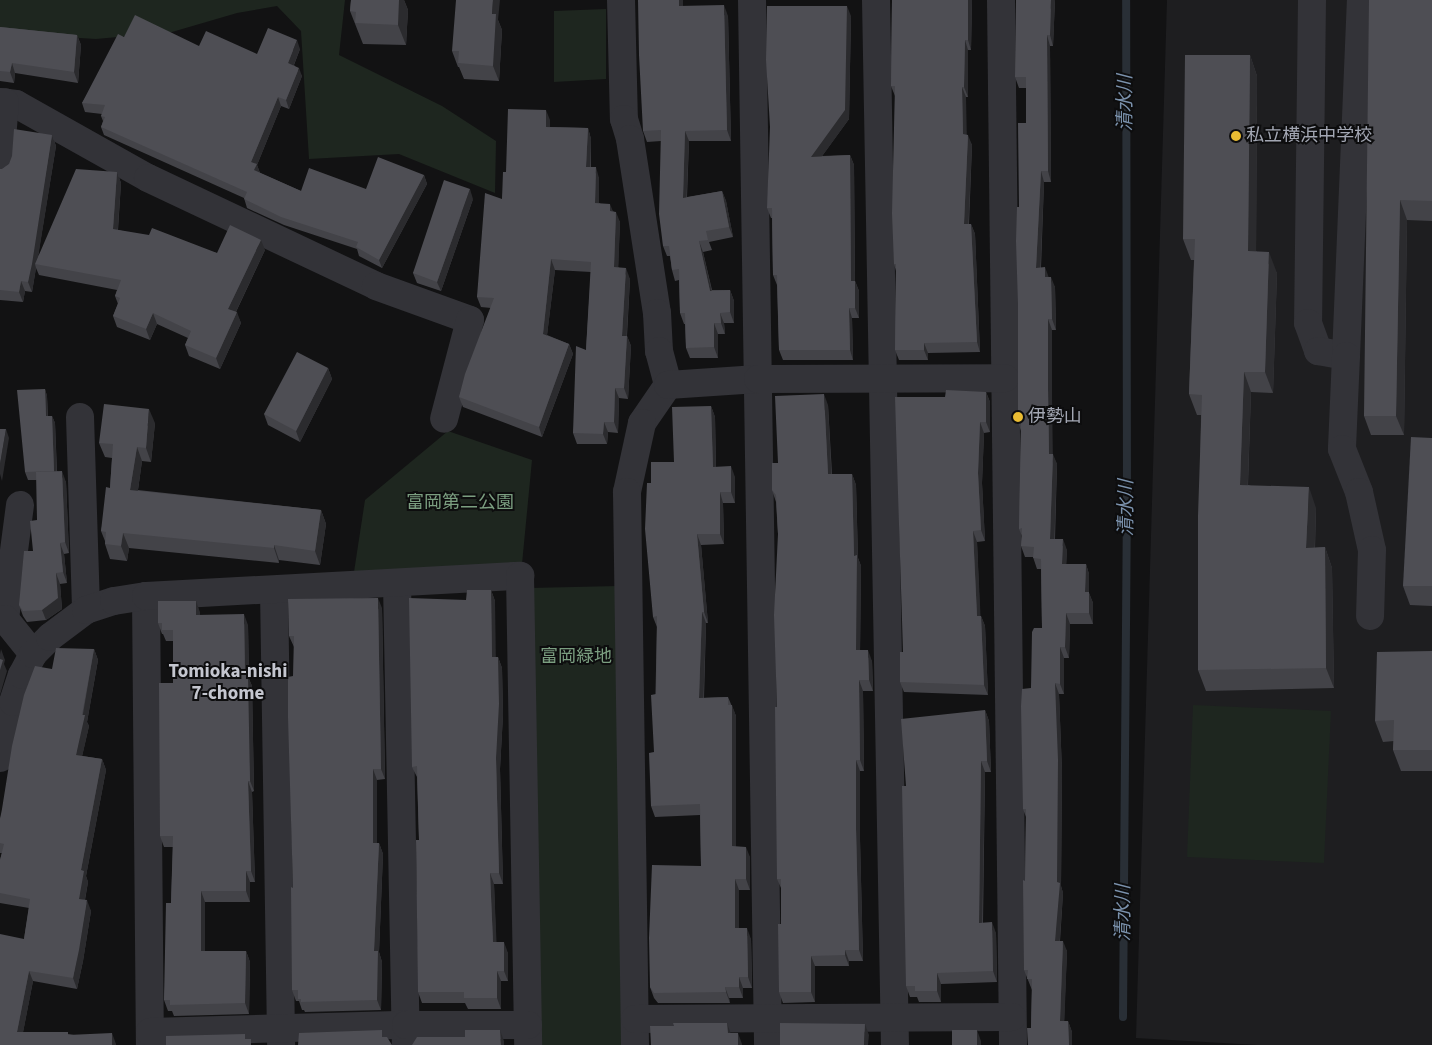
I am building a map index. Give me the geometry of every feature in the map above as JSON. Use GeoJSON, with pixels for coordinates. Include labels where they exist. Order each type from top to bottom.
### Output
{"type":"FeatureCollection","features":[{"type":"Feature","properties":{"kind":"street"},"geometry":{"type":"LineString","coordinates":[[621,0],[624,119],[630,139],[657,313],[659,351],[668,386],[642,423],[627,492],[635,1032],[768,1018],[1012,1017]]}},
{"type":"Feature","properties":{"kind":"street"},"geometry":{"type":"LineString","coordinates":[[752,0],[768,1045]]}},
{"type":"Feature","properties":{"kind":"street"},"geometry":{"type":"LineString","coordinates":[[876,0],[895,1045]]}},
{"type":"Feature","properties":{"kind":"street"},"geometry":{"type":"LineString","coordinates":[[1001,0],[1013,1045]]}},
{"type":"Feature","properties":{"kind":"street"},"geometry":{"type":"LineString","coordinates":[[1312,0],[1308,323],[1318,350],[1346,356]]}},
{"type":"Feature","properties":{"kind":"street"},"geometry":{"type":"LineString","coordinates":[[1361,0],[1342,449],[1359,492],[1372,550],[1370,616]]}},
{"type":"Feature","properties":{"kind":"street"},"geometry":{"type":"LineString","coordinates":[[0,165],[2,102],[16,104],[148,178],[376,286],[470,320],[444,419]]}},
{"type":"Feature","properties":{"kind":"street"},"geometry":{"type":"LineString","coordinates":[[668,386],[758,379],[1005,378]]}},
{"type":"Feature","properties":{"kind":"street"},"geometry":{"type":"LineString","coordinates":[[80,417],[86,610]]}},
{"type":"Feature","properties":{"kind":"street"},"geometry":{"type":"LineString","coordinates":[[20,505],[5,619],[33,654]]}},
{"type":"Feature","properties":{"kind":"street"},"geometry":{"type":"LineString","coordinates":[[0,758],[13,702],[22,674],[33,654],[50,637],[86,610],[114,601],[146,596],[520,576],[528,1035],[150,1038],[146,596]]}},
{"type":"Feature","properties":{"kind":"street"},"geometry":{"type":"LineString","coordinates":[[397,583],[406,1035]]}},
{"type":"Feature","properties":{"kind":"street"},"geometry":{"type":"LineString","coordinates":[[274,590],[281,1037]]}},
{"type":"Feature","properties":{"kind":"shaded area"},"geometry":{"type":"Polygon","coordinates":[[[1167,0],[1432,0],[1432,1045],[1257,1045],[1136,1038],[1167,0]]]}},
{"type":"Feature","properties":{"kind":"green space"},"geometry":{"type":"Polygon","coordinates":[[[0,0],[345,0],[339,55],[442,106],[496,141],[495,193],[399,154],[309,159],[301,31],[277,6],[237,13],[172,32],[96,39],[0,33],[0,0]]]}},
{"type":"Feature","properties":{"kind":"green space"},"geometry":{"type":"Polygon","coordinates":[[[606,9],[606,79],[554,82],[554,11],[606,9]]]}},
{"type":"Feature","properties":{"kind":"green space","name":"富岡第二公園"},"geometry":{"type":"Polygon","coordinates":[[[448,431],[532,460],[522,564],[354,572],[365,500],[448,431]]]}},
{"type":"Feature","properties":{"kind":"green space","name":"富岡緑地"},"geometry":{"type":"Polygon","coordinates":[[[618,586],[627,1045],[541,1045],[530,588],[618,586]]]}},
{"type":"Feature","properties":{"kind":"green space"},"geometry":{"type":"Polygon","coordinates":[[[1193,705],[1331,711],[1324,863],[1187,857],[1193,705]]]}},
{"type":"Feature","properties":{"kind":"building"},"geometry":{"type":"Polygon","coordinates":[[[351,0],[399,0],[398,25],[355,23],[356,12],[350,11],[351,0]]]}},
{"type":"Feature","properties":{"kind":"building"},"geometry":{"type":"Polygon","coordinates":[[[456,0],[493,0],[492,14],[496,14],[493,66],[458,63],[459,51],[452,51],[456,0]]]}},
{"type":"Feature","properties":{"kind":"building"},"geometry":{"type":"Polygon","coordinates":[[[638,0],[679,0],[679,6],[724,5],[727,130],[685,131],[683,198],[722,191],[729,227],[706,231],[708,240],[699,241],[710,291],[730,290],[730,312],[720,313],[721,323],[714,323],[714,347],[686,348],[685,313],[680,313],[679,269],[672,270],[669,246],[663,246],[659,214],[661,130],[643,131],[638,0]]]}},
{"type":"Feature","properties":{"kind":"building"},"geometry":{"type":"Polygon","coordinates":[[[892,0],[968,0],[968,40],[965,40],[964,87],[962,87],[963,134],[968,135],[964,224],[971,224],[977,342],[924,343],[924,350],[895,350],[896,264],[894,264],[892,213],[895,86],[891,86],[892,0]]]}},
{"type":"Feature","properties":{"kind":"building"},"geometry":{"type":"Polygon","coordinates":[[[1016,0],[1051,0],[1050,35],[1047,35],[1048,171],[1041,171],[1036,268],[1045,267],[1045,277],[1051,277],[1052,319],[1048,319],[1049,454],[1053,454],[1050,539],[1063,539],[1062,564],[1086,564],[1085,592],[1089,592],[1089,613],[1066,613],[1065,647],[1060,647],[1060,684],[1055,683],[1058,760],[1057,882],[1060,883],[1055,941],[1063,941],[1060,1021],[1068,1021],[1069,1045],[1028,1045],[1027,1028],[1031,1028],[1032,979],[1027,979],[1028,970],[1024,970],[1023,880],[1025,881],[1026,809],[1023,809],[1021,706],[1022,689],[1031,688],[1032,632],[1034,628],[1042,628],[1041,559],[1033,558],[1034,547],[1021,546],[1022,528],[1019,529],[1021,421],[1018,422],[1016,241],[1017,207],[1019,207],[1018,123],[1026,123],[1026,77],[1015,77],[1016,0]]]}},
{"type":"Feature","properties":{"kind":"building"},"geometry":{"type":"Polygon","coordinates":[[[1369,0],[1432,0],[1432,201],[1400,200],[1396,416],[1364,416],[1369,0]]]}},
{"type":"Feature","properties":{"kind":"building"},"geometry":{"type":"Polygon","coordinates":[[[767,6],[847,6],[845,110],[811,157],[850,155],[851,281],[855,281],[855,308],[849,308],[850,350],[779,350],[777,275],[773,275],[772,208],[767,208],[770,127],[766,60],[767,6]]]}},
{"type":"Feature","properties":{"kind":"building"},"geometry":{"type":"Polygon","coordinates":[[[135,15],[199,46],[206,31],[257,54],[268,28],[297,40],[288,63],[299,68],[286,100],[278,97],[251,162],[257,164],[254,170],[301,191],[309,168],[366,189],[378,157],[424,175],[379,260],[356,247],[358,242],[281,217],[244,199],[247,192],[101,127],[105,117],[101,116],[105,105],[82,103],[118,34],[124,37],[135,15]]]}},
{"type":"Feature","properties":{"kind":"building"},"geometry":{"type":"Polygon","coordinates":[[[0,27],[77,35],[74,72],[12,63],[10,72],[0,71],[0,27]]]}},
{"type":"Feature","properties":{"kind":"building"},"geometry":{"type":"Polygon","coordinates":[[[1185,55],[1250,55],[1248,251],[1269,252],[1265,372],[1244,372],[1240,485],[1309,487],[1306,548],[1325,547],[1326,668],[1198,670],[1198,516],[1202,395],[1189,394],[1195,239],[1183,239],[1185,55]]]}},
{"type":"Feature","properties":{"kind":"building"},"geometry":{"type":"Polygon","coordinates":[[[508,109],[546,110],[546,127],[588,128],[586,167],[596,167],[595,203],[610,204],[610,211],[616,212],[614,267],[626,268],[622,336],[627,336],[624,388],[615,388],[614,422],[604,422],[603,434],[573,433],[576,346],[586,350],[591,262],[551,259],[543,334],[569,344],[539,427],[459,397],[465,374],[494,298],[477,297],[485,193],[502,199],[503,172],[506,172],[508,109]]]}},
{"type":"Feature","properties":{"kind":"building"},"geometry":{"type":"Polygon","coordinates":[[[14,129],[52,135],[32,264],[28,282],[21,281],[19,292],[0,290],[0,169],[9,164],[12,156],[14,129]]]}},
{"type":"Feature","properties":{"kind":"building"},"geometry":{"type":"Polygon","coordinates":[[[76,169],[117,172],[113,229],[149,235],[152,228],[217,253],[230,225],[261,240],[228,309],[237,312],[216,358],[185,345],[191,331],[153,313],[146,329],[113,316],[120,298],[115,296],[121,280],[35,264],[76,169]]]}},
{"type":"Feature","properties":{"kind":"building"},"geometry":{"type":"Polygon","coordinates":[[[444,180],[470,189],[437,282],[413,273],[444,180]]]}},
{"type":"Feature","properties":{"kind":"building"},"geometry":{"type":"Polygon","coordinates":[[[297,352],[328,368],[296,431],[264,414],[297,352]]]}},
{"type":"Feature","properties":{"kind":"building"},"geometry":{"type":"Polygon","coordinates":[[[45,389],[46,416],[52,416],[54,471],[25,472],[17,390],[45,389]]]}},
{"type":"Feature","properties":{"kind":"building"},"geometry":{"type":"Polygon","coordinates":[[[946,390],[986,392],[986,422],[980,422],[978,473],[981,530],[973,531],[977,616],[981,616],[984,685],[900,682],[900,652],[903,652],[895,397],[945,397],[946,390]]]}},
{"type":"Feature","properties":{"kind":"building"},"geometry":{"type":"Polygon","coordinates":[[[824,394],[828,474],[852,474],[854,556],[857,555],[856,650],[868,650],[869,680],[859,680],[860,760],[856,760],[859,950],[845,950],[845,955],[811,956],[811,992],[779,992],[778,924],[781,924],[781,879],[777,879],[775,707],[777,707],[774,615],[778,534],[776,495],[772,490],[772,463],[778,463],[775,396],[824,394]]]}},
{"type":"Feature","properties":{"kind":"building"},"geometry":{"type":"Polygon","coordinates":[[[104,404],[149,409],[146,448],[137,447],[130,490],[321,510],[315,551],[274,545],[274,548],[123,533],[121,546],[105,544],[106,532],[101,531],[106,487],[110,488],[113,444],[99,443],[104,404]]]}},
{"type":"Feature","properties":{"kind":"building"},"geometry":{"type":"Polygon","coordinates":[[[711,406],[713,467],[731,466],[731,492],[720,492],[720,534],[697,534],[704,612],[702,612],[699,698],[728,697],[728,705],[732,705],[732,846],[746,847],[746,879],[735,879],[735,928],[747,928],[748,977],[739,977],[739,987],[725,987],[726,992],[654,993],[650,987],[649,938],[652,865],[701,866],[700,804],[651,806],[649,753],[654,752],[651,695],[656,694],[657,616],[653,617],[645,529],[647,483],[651,483],[651,462],[674,462],[672,407],[711,406]]]}},
{"type":"Feature","properties":{"kind":"building"},"geometry":{"type":"Polygon","coordinates":[[[0,429],[6,429],[0,464],[0,429]]]}},
{"type":"Feature","properties":{"kind":"building"},"geometry":{"type":"Polygon","coordinates":[[[1411,437],[1432,438],[1432,586],[1403,586],[1411,437]]]}},
{"type":"Feature","properties":{"kind":"building"},"geometry":{"type":"Polygon","coordinates":[[[62,471],[65,542],[60,543],[63,572],[56,573],[58,598],[42,610],[23,611],[19,605],[24,551],[33,551],[30,521],[37,520],[36,472],[62,471]]]}},
{"type":"Feature","properties":{"kind":"building"},"geometry":{"type":"Polygon","coordinates":[[[467,590],[491,590],[492,657],[498,657],[499,704],[496,758],[499,873],[490,873],[493,942],[504,942],[504,971],[497,971],[497,998],[464,998],[464,992],[418,992],[416,840],[419,840],[417,766],[412,767],[409,598],[466,600],[467,590]]]}},
{"type":"Feature","properties":{"kind":"building"},"geometry":{"type":"Polygon","coordinates":[[[378,598],[381,769],[373,769],[373,843],[379,843],[374,951],[378,951],[377,1000],[301,1002],[301,999],[298,999],[298,990],[292,990],[291,887],[293,888],[288,677],[293,676],[294,636],[289,636],[288,599],[378,598]]]}},
{"type":"Feature","properties":{"kind":"building"},"geometry":{"type":"Polygon","coordinates":[[[158,601],[196,601],[196,615],[244,614],[245,675],[248,675],[250,781],[248,781],[251,871],[246,871],[246,891],[201,891],[201,951],[246,951],[245,1003],[170,1005],[170,1000],[164,1000],[166,903],[171,903],[173,836],[160,836],[159,683],[173,683],[173,630],[162,630],[162,623],[158,623],[158,601]]]}},
{"type":"Feature","properties":{"kind":"building"},"geometry":{"type":"Polygon","coordinates":[[[56,648],[94,649],[82,715],[85,715],[76,755],[102,759],[81,870],[84,871],[79,899],[87,900],[73,978],[29,971],[17,1032],[68,1032],[68,1035],[112,1033],[112,1045],[0,1045],[0,934],[24,939],[30,899],[0,893],[0,860],[4,844],[0,843],[0,819],[12,746],[24,695],[35,666],[52,669],[56,648]]]}},
{"type":"Feature","properties":{"kind":"building"},"geometry":{"type":"Polygon","coordinates":[[[1432,651],[1432,750],[1393,750],[1394,720],[1375,721],[1377,652],[1432,651]]]}},
{"type":"Feature","properties":{"kind":"building"},"geometry":{"type":"Polygon","coordinates":[[[0,659],[3,660],[0,670],[0,659]]]}},
{"type":"Feature","properties":{"kind":"building"},"geometry":{"type":"Polygon","coordinates":[[[985,710],[987,761],[981,761],[979,923],[992,922],[993,971],[937,973],[937,991],[915,991],[915,986],[906,986],[902,786],[906,786],[901,719],[985,710]]]}},
{"type":"Feature","properties":{"kind":"building"},"geometry":{"type":"Polygon","coordinates":[[[673,1023],[727,1023],[728,1033],[738,1033],[738,1045],[651,1045],[650,1026],[674,1026],[673,1023]]]}},
{"type":"Feature","properties":{"kind":"building"},"geometry":{"type":"Polygon","coordinates":[[[780,1023],[865,1024],[864,1045],[780,1045],[780,1023]]]}},
{"type":"Feature","properties":{"kind":"building"},"geometry":{"type":"Polygon","coordinates":[[[382,1030],[382,1037],[387,1037],[392,1045],[298,1045],[299,1033],[382,1030]]]}},
{"type":"Feature","properties":{"kind":"building"},"geometry":{"type":"Polygon","coordinates":[[[465,1030],[500,1030],[501,1045],[412,1045],[417,1037],[465,1037],[465,1030]]]}},
{"type":"Feature","properties":{"kind":"building"},"geometry":{"type":"Polygon","coordinates":[[[952,1030],[977,1030],[977,1045],[952,1045],[952,1030]]]}},
{"type":"Feature","properties":{"kind":"building"},"geometry":{"type":"Polygon","coordinates":[[[245,1034],[245,1039],[251,1039],[251,1045],[166,1045],[166,1036],[245,1034]]]}},
{"type":"Feature","properties":{"kind":"waterway","name":"清水川"},"geometry":{"type":"LineString","coordinates":[[1123,1017],[1127,492],[1126,0]]}},
{"type":"Feature","properties":{"kind":"place","name":"私立横浜中学校"},"geometry":{"type":"Point","coordinates":[1236,136]}},
{"type":"Feature","properties":{"kind":"place","name":"伊勢山"},"geometry":{"type":"Point","coordinates":[1018,417]}},
{"type":"Feature","properties":{"kind":"district","name":"Tomioka-nishi 7-chome"},"geometry":{"type":"Point","coordinates":[228,683]}}]}
